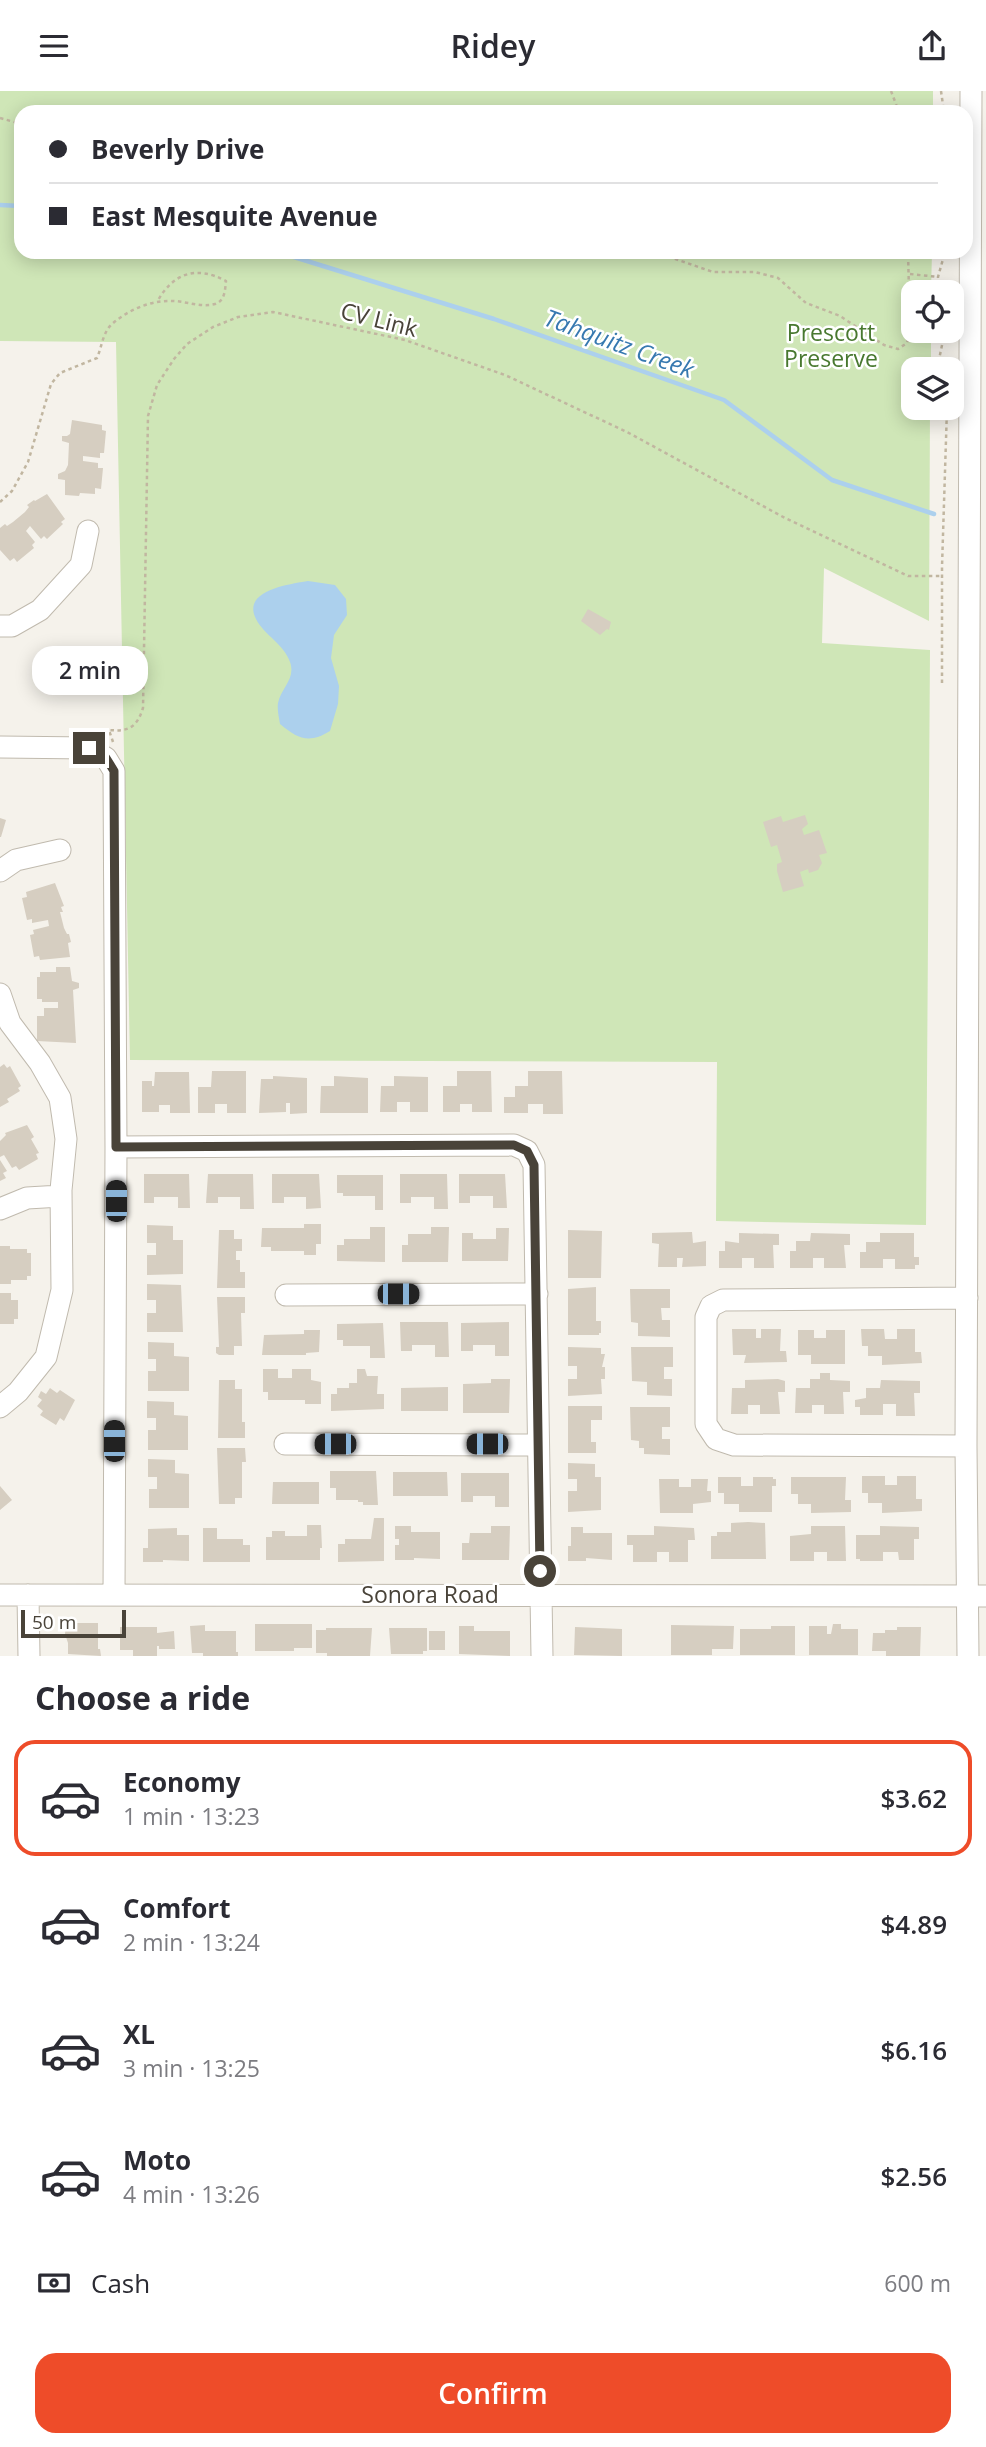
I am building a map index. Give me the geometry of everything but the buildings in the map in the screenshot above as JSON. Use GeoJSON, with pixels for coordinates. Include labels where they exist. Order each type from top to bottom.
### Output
{"type":"FeatureCollection","features":[{"type":"Feature","properties":{"kind":"street"},"geometry":{"type":"LineString","coordinates":[[968,1656],[977,1596],[966,1445],[969,562],[978,220],[973,128]]}},
{"type":"Feature","properties":{"kind":"street"},"geometry":{"type":"LineString","coordinates":[[0,626],[12,627],[40,610],[57,592],[81,565],[88,531]]}},
{"type":"Feature","properties":{"kind":"street"},"geometry":{"type":"LineString","coordinates":[[0,747],[89,748],[106,758],[114,771],[114,1594]]}},
{"type":"Feature","properties":{"kind":"street"},"geometry":{"type":"LineString","coordinates":[[0,871],[16,860],[60,850]]}},
{"type":"Feature","properties":{"kind":"street"},"geometry":{"type":"LineString","coordinates":[[0,994],[10,1023],[40,1063],[60,1098],[66,1139],[61,1196],[62,1290],[46,1357],[18,1392],[0,1407]]}},
{"type":"Feature","properties":{"kind":"street"},"geometry":{"type":"LineString","coordinates":[[116,1147],[514,1145],[527,1151],[534,1165],[541,1656]]}},
{"type":"Feature","properties":{"kind":"street"},"geometry":{"type":"LineString","coordinates":[[0,1209],[27,1198],[61,1196]]}},
{"type":"Feature","properties":{"kind":"street"},"geometry":{"type":"LineString","coordinates":[[286,1295],[537,1294]]}},
{"type":"Feature","properties":{"kind":"street"},"geometry":{"type":"LineString","coordinates":[[966,1445],[734,1445],[716,1439],[706,1424],[706,1317],[711,1306],[723,1300],[967,1298]]}},
{"type":"Feature","properties":{"kind":"street"},"geometry":{"type":"LineString","coordinates":[[285,1444],[538,1445]]}},
{"type":"Feature","properties":{"kind":"street","name":"Sonora Road"},"geometry":{"type":"LineString","coordinates":[[0,1595],[977,1596]]}},
{"type":"Feature","properties":{"kind":"street"},"geometry":{"type":"LineString","coordinates":[[29,1595],[29,1656]]}},
{"type":"Feature","properties":{"kind":"path"},"geometry":{"type":"LineString","coordinates":[[675,259],[713,272],[755,272],[778,278],[806,303],[840,316],[884,345],[898,348],[907,343],[909,331],[908,259]]}},
{"type":"Feature","properties":{"kind":"path"},"geometry":{"type":"LineString","coordinates":[[909,274],[938,277],[943,259]]}},
{"type":"Feature","properties":{"kind":"path"},"geometry":{"type":"LineString","coordinates":[[0,502],[12,491],[28,462],[51,384],[60,373],[97,358],[104,335],[111,324],[134,310],[157,302],[216,304],[224,297],[226,281],[201,272],[184,275],[165,287],[157,302]]}},
{"type":"Feature","properties":{"kind":"path","name":"CV Link"},"geometry":{"type":"LineString","coordinates":[[109,730],[121,731],[131,727],[139,720],[143,708],[148,416],[157,385],[187,344],[213,327],[238,317],[273,312],[405,340],[505,375],[627,432],[785,518],[908,576],[942,576]]}},
{"type":"Feature","properties":{"kind":"path"},"geometry":{"type":"LineString","coordinates":[[942,683],[947,420]]}},
{"type":"Feature","properties":{"kind":"green space","name":"Prescott Preserve"},"geometry":{"type":"Polygon","coordinates":[[[0,91],[933,91],[933,105],[14,105],[14,259],[932,259],[931,280],[901,280],[901,343],[931,343],[931,357],[901,357],[901,420],[930,420],[929,621],[824,568],[822,643],[930,650],[926,1225],[716,1221],[717,1062],[130,1060],[116,342],[0,341],[0,91]]]}},
{"type":"Feature","properties":{"kind":"water"},"geometry":{"type":"Polygon","coordinates":[[[308,581],[335,585],[346,599],[347,615],[334,635],[331,658],[339,686],[338,704],[330,731],[316,737],[304,738],[280,724],[278,703],[290,678],[290,662],[283,650],[260,625],[253,609],[255,601],[270,590],[308,581]]]}},
{"type":"Feature","properties":{"kind":"waterway","name":"Tahquitz Creek"},"geometry":{"type":"LineString","coordinates":[[0,205],[14,206]]}},
{"type":"Feature","properties":{"kind":"waterway","name":"Tahquitz Creek"},"geometry":{"type":"LineString","coordinates":[[300,259],[494,319],[724,400],[832,480],[934,514]]}},
{"type":"Feature","properties":{"kind":"route"},"geometry":{"type":"LineString","coordinates":[[89,748],[106,758],[114,771],[116,1147],[514,1145],[527,1151],[534,1165],[540,1571]]}}]}
